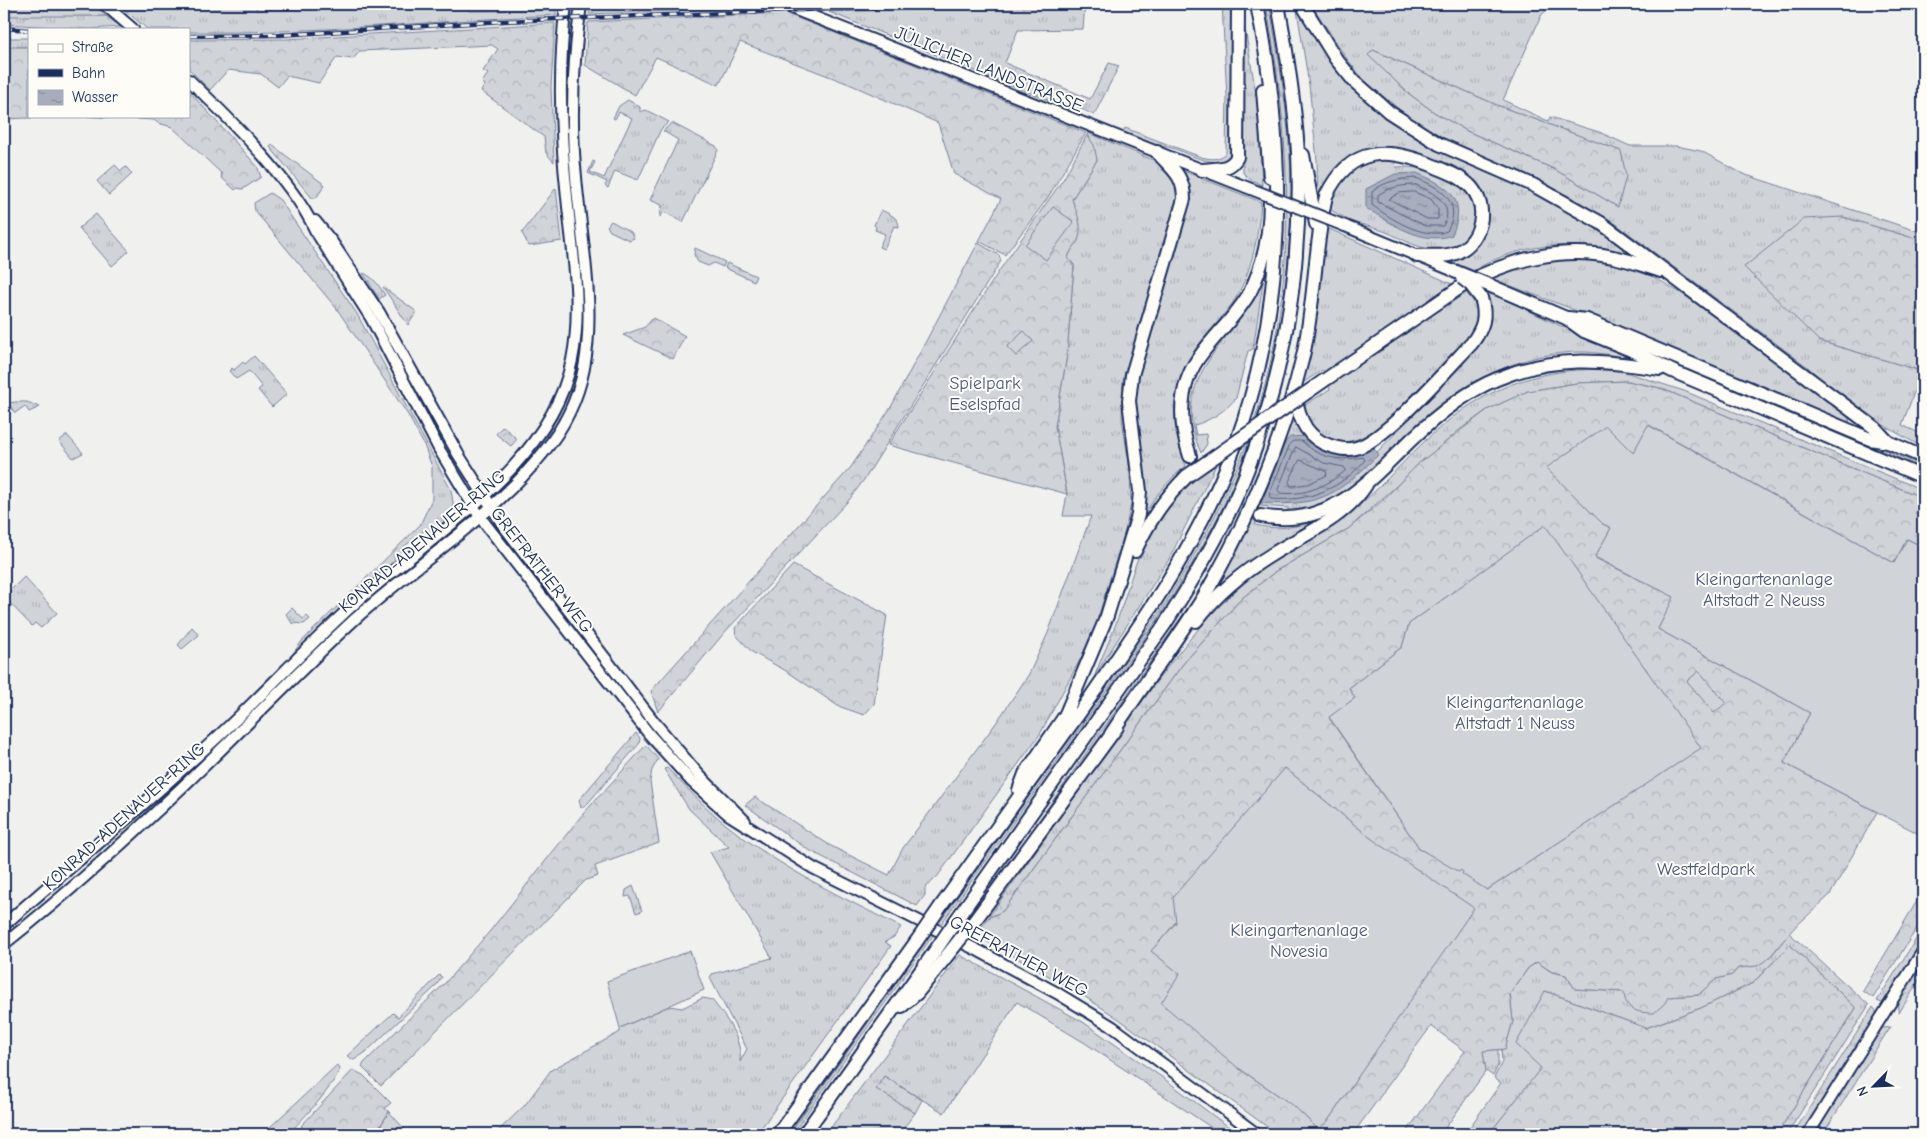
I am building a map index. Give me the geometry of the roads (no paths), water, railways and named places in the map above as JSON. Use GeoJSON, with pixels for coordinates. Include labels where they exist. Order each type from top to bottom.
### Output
{"type":"FeatureCollection","features":[{"type":"Feature","properties":{"kind":"highway"},"geometry":{"type":"LineString","coordinates":[[1202,170],[1227,168],[1234,164],[1237,157],[1238,4]]}},
{"type":"Feature","properties":{"kind":"highway"},"geometry":{"type":"LineString","coordinates":[[1190,456],[1181,421],[1183,398],[1189,375],[1196,361],[1233,316],[1249,293],[1259,271],[1266,244],[1270,203],[1266,121],[1262,75],[1250,4]]}},
{"type":"Feature","properties":{"kind":"highway"},"geometry":{"type":"LineString","coordinates":[[778,1134],[1113,666],[1175,570],[1220,483],[1236,443],[1250,399],[1272,295],[1278,245],[1279,193],[1274,111],[1257,4]]}},
{"type":"Feature","properties":{"kind":"highway"},"geometry":{"type":"LineString","coordinates":[[804,1134],[1165,624],[1216,539],[1238,494],[1255,451],[1270,403],[1291,300],[1299,201],[1296,136],[1289,71],[1278,4]]}},
{"type":"Feature","properties":{"kind":"highway"},"geometry":{"type":"LineString","coordinates":[[1304,6],[1336,59],[1354,81],[1389,112],[1439,144],[1568,202],[1630,243],[1666,273],[1875,428],[1888,442]]}},
{"type":"Feature","properties":{"kind":"highway"},"geometry":{"type":"LineString","coordinates":[[1296,136],[1305,162],[1318,244]]}},
{"type":"Feature","properties":{"kind":"highway"},"geometry":{"type":"LineString","coordinates":[[1065,716],[1107,616],[1138,515],[1140,491],[1129,401],[1132,375],[1184,199],[1184,187],[1181,177],[1157,152]]}},
{"type":"Feature","properties":{"kind":"highway"},"geometry":{"type":"LineString","coordinates":[[1111,734],[1180,632],[1224,561],[1262,480],[1295,387],[1310,316],[1318,244],[1326,196],[1340,172],[1348,164],[1370,154],[1397,154],[1421,161],[1461,178],[1471,187],[1478,198],[1481,210],[1481,223],[1468,246],[1457,253],[1447,255],[1417,256]]}},
{"type":"Feature","properties":{"kind":"highway"},"geometry":{"type":"LineString","coordinates":[[1012,806],[1025,774],[1065,716],[1098,656],[1133,555],[1149,521],[1166,497],[1187,476],[1465,284],[1484,273],[1509,264],[1559,254],[1583,253],[1612,257],[1666,273]]}},
{"type":"Feature","properties":{"kind":"highway"},"geometry":{"type":"LineString","coordinates":[[1295,387],[1298,412],[1303,424],[1310,434],[1319,440],[1339,448],[1350,449],[1365,445],[1386,430],[1472,343],[1480,331],[1485,318],[1481,298],[1471,285],[1454,271]]}},
{"type":"Feature","properties":{"kind":"highway"},"geometry":{"type":"LineString","coordinates":[[1454,271],[1566,318],[1584,331],[1636,352],[1672,371],[1923,477]]}},
{"type":"Feature","properties":{"kind":"highway"},"geometry":{"type":"LineString","coordinates":[[1566,318],[1587,320],[1870,439],[1888,442],[1923,457]]}},
{"type":"Feature","properties":{"kind":"highway"},"geometry":{"type":"LineString","coordinates":[[1261,516],[1288,519],[1310,516],[1346,499],[1366,485],[1446,410],[1475,390],[1517,371],[1564,361],[1585,360],[1672,371]]}},
{"type":"Feature","properties":{"kind":"highway"},"geometry":{"type":"LineString","coordinates":[[887,1019],[917,993],[973,923],[1204,610],[1224,590],[1270,556],[1338,514],[1358,498],[1366,485]]}},
{"type":"Feature","properties":{"kind":"main road"},"geometry":{"type":"LineString","coordinates":[[104,4],[132,28]]}},
{"type":"Feature","properties":{"kind":"main road","name":"KONRAD-ADENAUER-RING"},"geometry":{"type":"LineString","coordinates":[[4,924],[199,755],[369,589],[484,496],[522,456],[547,424],[558,404],[572,361],[576,340],[577,306],[563,152],[561,92],[566,4]]}},
{"type":"Feature","properties":{"kind":"main road","name":"KONRAD-ADENAUER-RING"},"geometry":{"type":"LineString","coordinates":[[4,944],[138,829],[358,617],[491,507],[532,467],[555,437],[572,407],[584,368],[587,347],[588,301],[572,117],[574,68],[581,4]]}},
{"type":"Feature","properties":{"kind":"main road","name":"JÜLICHER LANDSTRASSE"},"geometry":{"type":"LineString","coordinates":[[781,4],[1345,226],[1454,271]]}},
{"type":"Feature","properties":{"kind":"main road","name":"GREFRATHER WEG"},"geometry":{"type":"LineString","coordinates":[[190,81],[260,154],[308,216],[370,318],[439,449],[480,517],[668,756],[716,804],[752,829],[834,879],[979,951],[1113,1027],[1257,1134]]}},
{"type":"Feature","properties":{"kind":"main road","name":"GREFRATHER WEG"},"geometry":{"type":"LineString","coordinates":[[308,216],[319,225],[332,242],[379,312],[451,442],[491,507],[655,723],[699,775],[752,829]]}},
{"type":"Feature","properties":{"kind":"main road"},"geometry":{"type":"LineString","coordinates":[[1808,1134],[1923,951]]}},
{"type":"Feature","properties":{"kind":"water"},"geometry":{"type":"Polygon","coordinates":[[[1417,173],[1438,183],[1452,195],[1458,212],[1452,235],[1441,238],[1429,238],[1418,235],[1396,226],[1366,208],[1366,189],[1395,174],[1417,173]]]}},
{"type":"Feature","properties":{"kind":"water"},"geometry":{"type":"Polygon","coordinates":[[[1304,436],[1319,448],[1336,454],[1354,453],[1372,447],[1379,454],[1352,480],[1327,495],[1299,503],[1261,503],[1286,441],[1290,437],[1304,436]]]}},
{"type":"Feature","properties":{"kind":"tunnel"},"geometry":{"type":"LineString","coordinates":[[1190,456],[1203,477],[1219,494],[1249,512],[1261,516]]}},
{"type":"Feature","properties":{"kind":"railway"},"geometry":{"type":"LineString","coordinates":[[190,36],[280,35],[504,21],[965,4]]}},
{"type":"Feature","properties":{"kind":"railway"},"geometry":{"type":"LineString","coordinates":[[4,28],[28,30]]}},
{"type":"Feature","properties":{"kind":"park label","name":"Spielpark Eselspfad"},"geometry":{"type":"Point","coordinates":[985,393]}},
{"type":"Feature","properties":{"kind":"park label","name":"Kleingartenanlage Altstadt 2 Neuss"},"geometry":{"type":"Point","coordinates":[1764,589]}},
{"type":"Feature","properties":{"kind":"park label","name":"Kleingartenanlage Altstadt 1 Neuss"},"geometry":{"type":"Point","coordinates":[1515,712]}},
{"type":"Feature","properties":{"kind":"park label","name":"Westfeldpark"},"geometry":{"type":"Point","coordinates":[1706,869]}},
{"type":"Feature","properties":{"kind":"park label","name":"Kleingartenanlage Novesia"},"geometry":{"type":"Point","coordinates":[1299,940]}}]}
